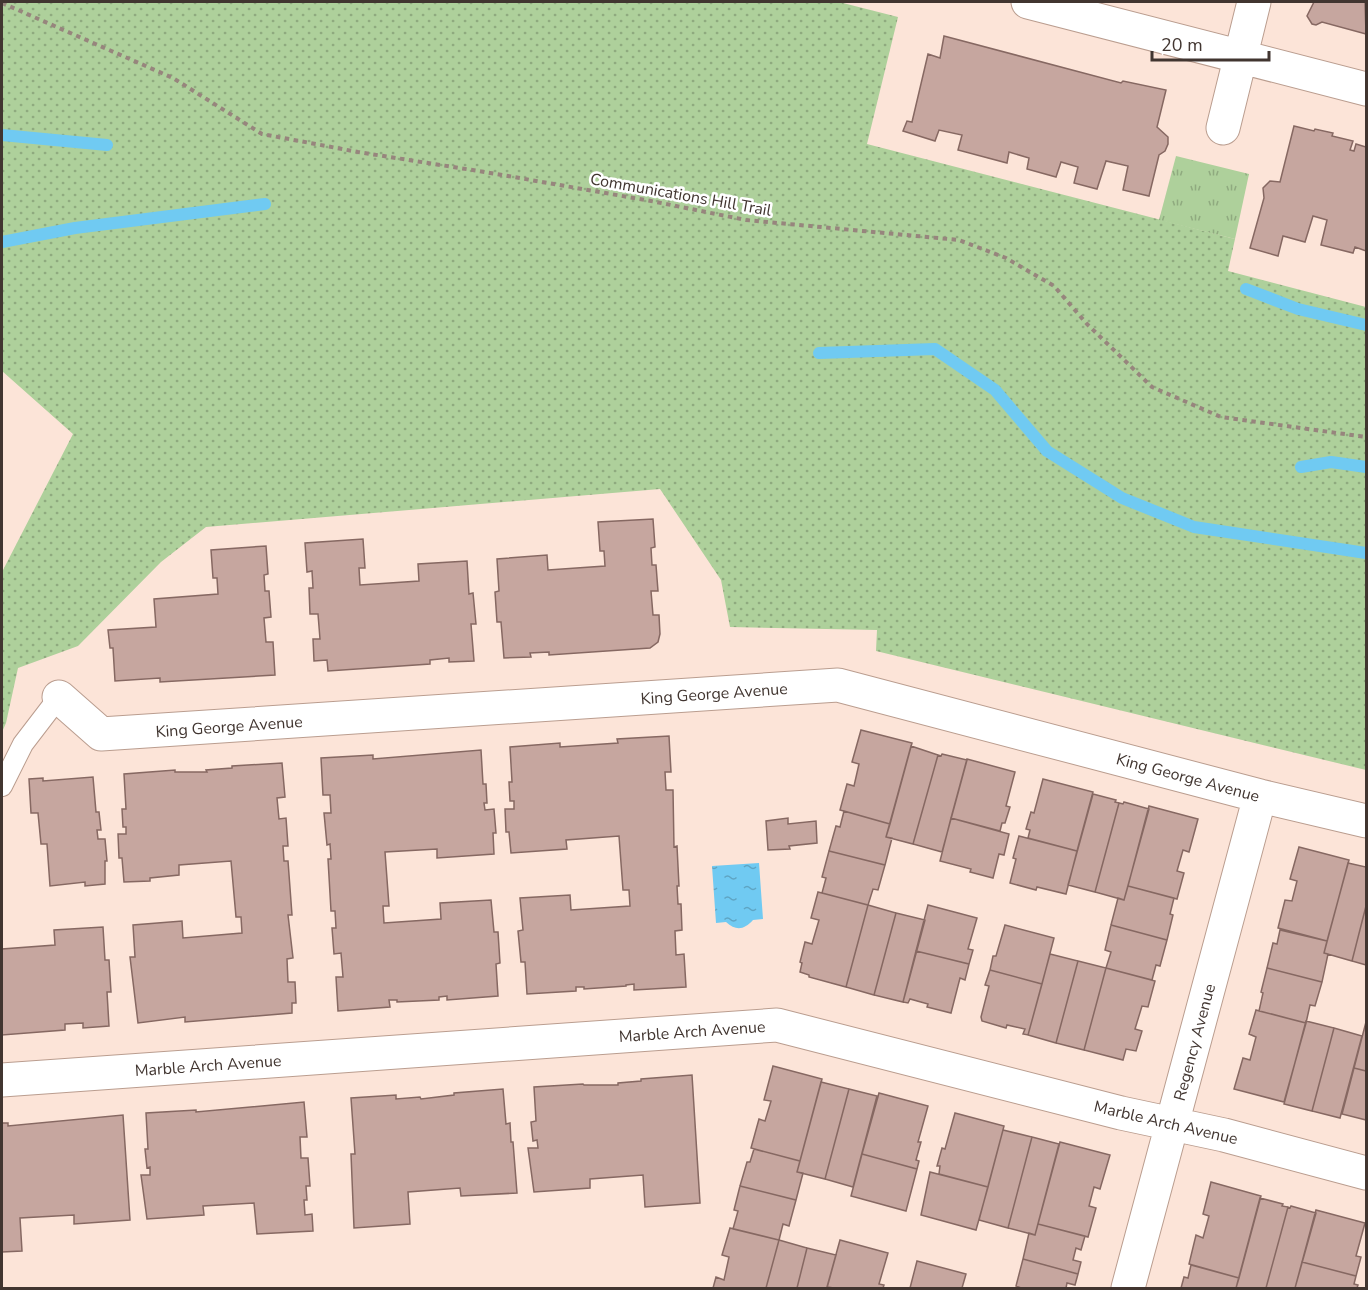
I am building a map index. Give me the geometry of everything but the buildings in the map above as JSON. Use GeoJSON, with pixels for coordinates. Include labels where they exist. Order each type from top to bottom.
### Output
{"type":"FeatureCollection","features":[{"type":"Feature","properties":{"kind":"street"},"geometry":{"type":"LineString","coordinates":[[1028,2],[1366,89]]}},
{"type":"Feature","properties":{"kind":"street"},"geometry":{"type":"LineString","coordinates":[[1223,128],[1254,2]]}},
{"type":"Feature","properties":{"kind":"street","name":"King George Avenue"},"geometry":{"type":"LineString","coordinates":[[59,697],[101,734],[838,685],[1260,796],[1366,821]]}},
{"type":"Feature","properties":{"kind":"street","name":"Regency Avenue"},"geometry":{"type":"LineString","coordinates":[[1128,1288],[1260,796]]}},
{"type":"Feature","properties":{"kind":"street","name":"Marble Arch Avenue"},"geometry":{"type":"LineString","coordinates":[[2,1080],[777,1025],[1224,1135],[1366,1173]]}},
{"type":"Feature","properties":{"kind":"lane"},"geometry":{"type":"LineString","coordinates":[[2,786],[23,744],[59,697]]}},
{"type":"Feature","properties":{"kind":"path","name":"Communications Hill Trail"},"geometry":{"type":"LineString","coordinates":[[2,3],[173,78],[262,134],[651,201],[746,220],[959,240],[1006,258],[1054,286],[1087,324],[1152,387],[1221,417],[1366,437]]}},
{"type":"Feature","properties":{"kind":"green space"},"geometry":{"type":"Polygon","coordinates":[[[2,2],[839,2],[898,17],[867,144],[1235,239],[1228,271],[1366,307],[1366,770],[876,651],[877,630],[730,627],[721,580],[660,489],[206,527],[161,562],[78,646],[18,668],[2,732],[2,572],[73,434],[2,371],[2,2]]]}},
{"type":"Feature","properties":{"kind":"green space"},"geometry":{"type":"Polygon","coordinates":[[[1176,156],[1249,174],[1235,239],[1159,220],[1176,156]]]}},
{"type":"Feature","properties":{"kind":"water"},"geometry":{"type":"Polygon","coordinates":[[[759,863],[763,919],[753,920],[740,928],[733,927],[726,922],[716,923],[712,866],[759,863]]]}},
{"type":"Feature","properties":{"kind":"waterway"},"geometry":{"type":"LineString","coordinates":[[2,135],[107,145]]}},
{"type":"Feature","properties":{"kind":"waterway"},"geometry":{"type":"LineString","coordinates":[[2,242],[75,228],[265,204]]}},
{"type":"Feature","properties":{"kind":"waterway"},"geometry":{"type":"LineString","coordinates":[[1246,289],[1298,309],[1366,325]]}},
{"type":"Feature","properties":{"kind":"waterway"},"geometry":{"type":"LineString","coordinates":[[819,353],[935,349],[995,390],[1047,451],[1122,498],[1194,527],[1366,553]]}},
{"type":"Feature","properties":{"kind":"waterway"},"geometry":{"type":"LineString","coordinates":[[1301,467],[1331,462],[1366,467]]}}]}
